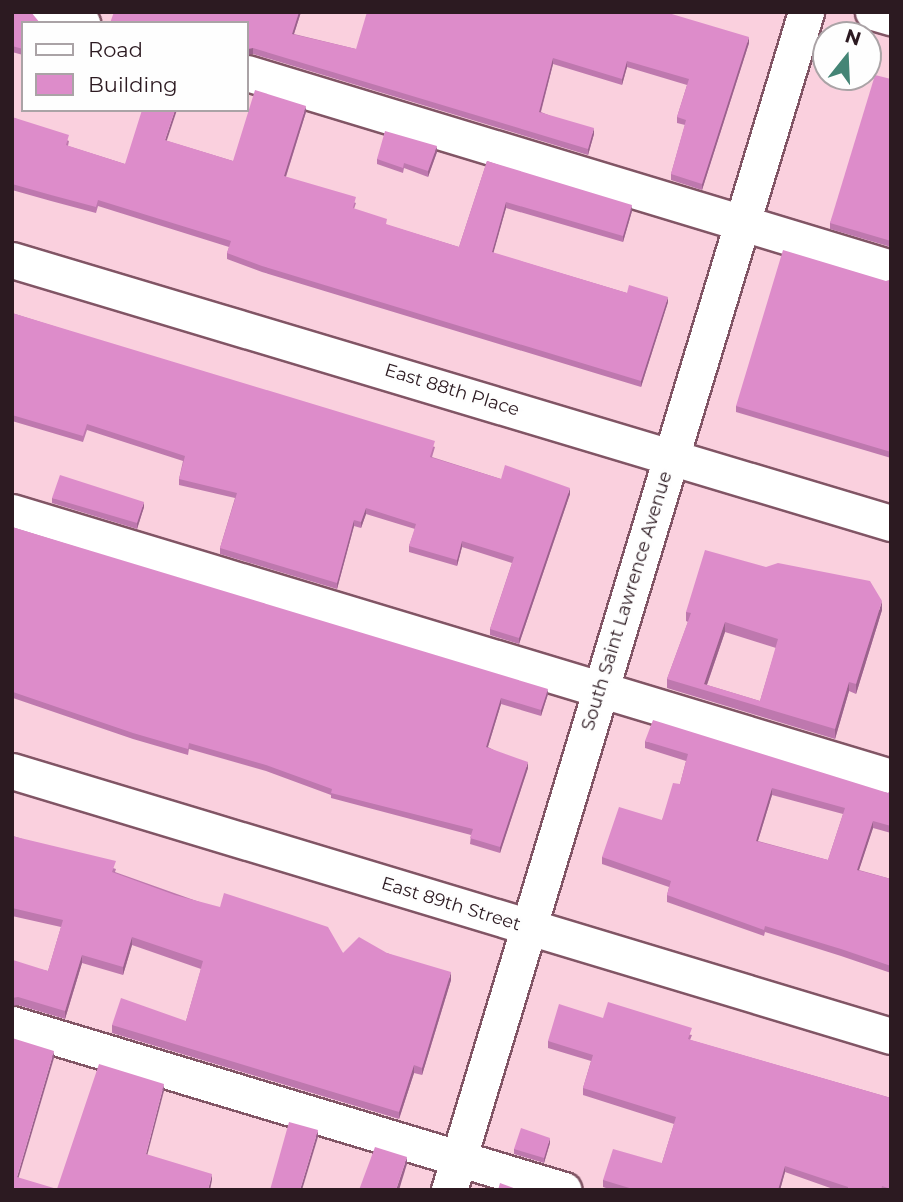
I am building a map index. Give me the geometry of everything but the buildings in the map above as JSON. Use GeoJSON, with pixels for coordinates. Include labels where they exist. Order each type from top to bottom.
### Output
{"type":"FeatureCollection","features":[{"type":"Feature","properties":{"kind":"street"},"geometry":{"type":"LineString","coordinates":[[48,12],[76,21]]}},
{"type":"Feature","properties":{"kind":"street","name":"South Saint Lawrence Avenue"},"geometry":{"type":"LineString","coordinates":[[454,1174],[806,12]]}},
{"type":"Feature","properties":{"kind":"street"},"geometry":{"type":"LineString","coordinates":[[873,12],[891,18]]}},
{"type":"Feature","properties":{"kind":"street"},"geometry":{"type":"LineString","coordinates":[[248,73],[891,268]]}},
{"type":"Feature","properties":{"kind":"street","name":"East 88th Place"},"geometry":{"type":"LineString","coordinates":[[12,260],[891,523]]}},
{"type":"Feature","properties":{"kind":"street"},"geometry":{"type":"LineString","coordinates":[[12,512],[891,777]]}},
{"type":"Feature","properties":{"kind":"street","name":"East 89th Street"},"geometry":{"type":"LineString","coordinates":[[12,771],[891,1036]]}},
{"type":"Feature","properties":{"kind":"street"},"geometry":{"type":"LineString","coordinates":[[12,1024],[454,1174],[564,1190]]}}]}
